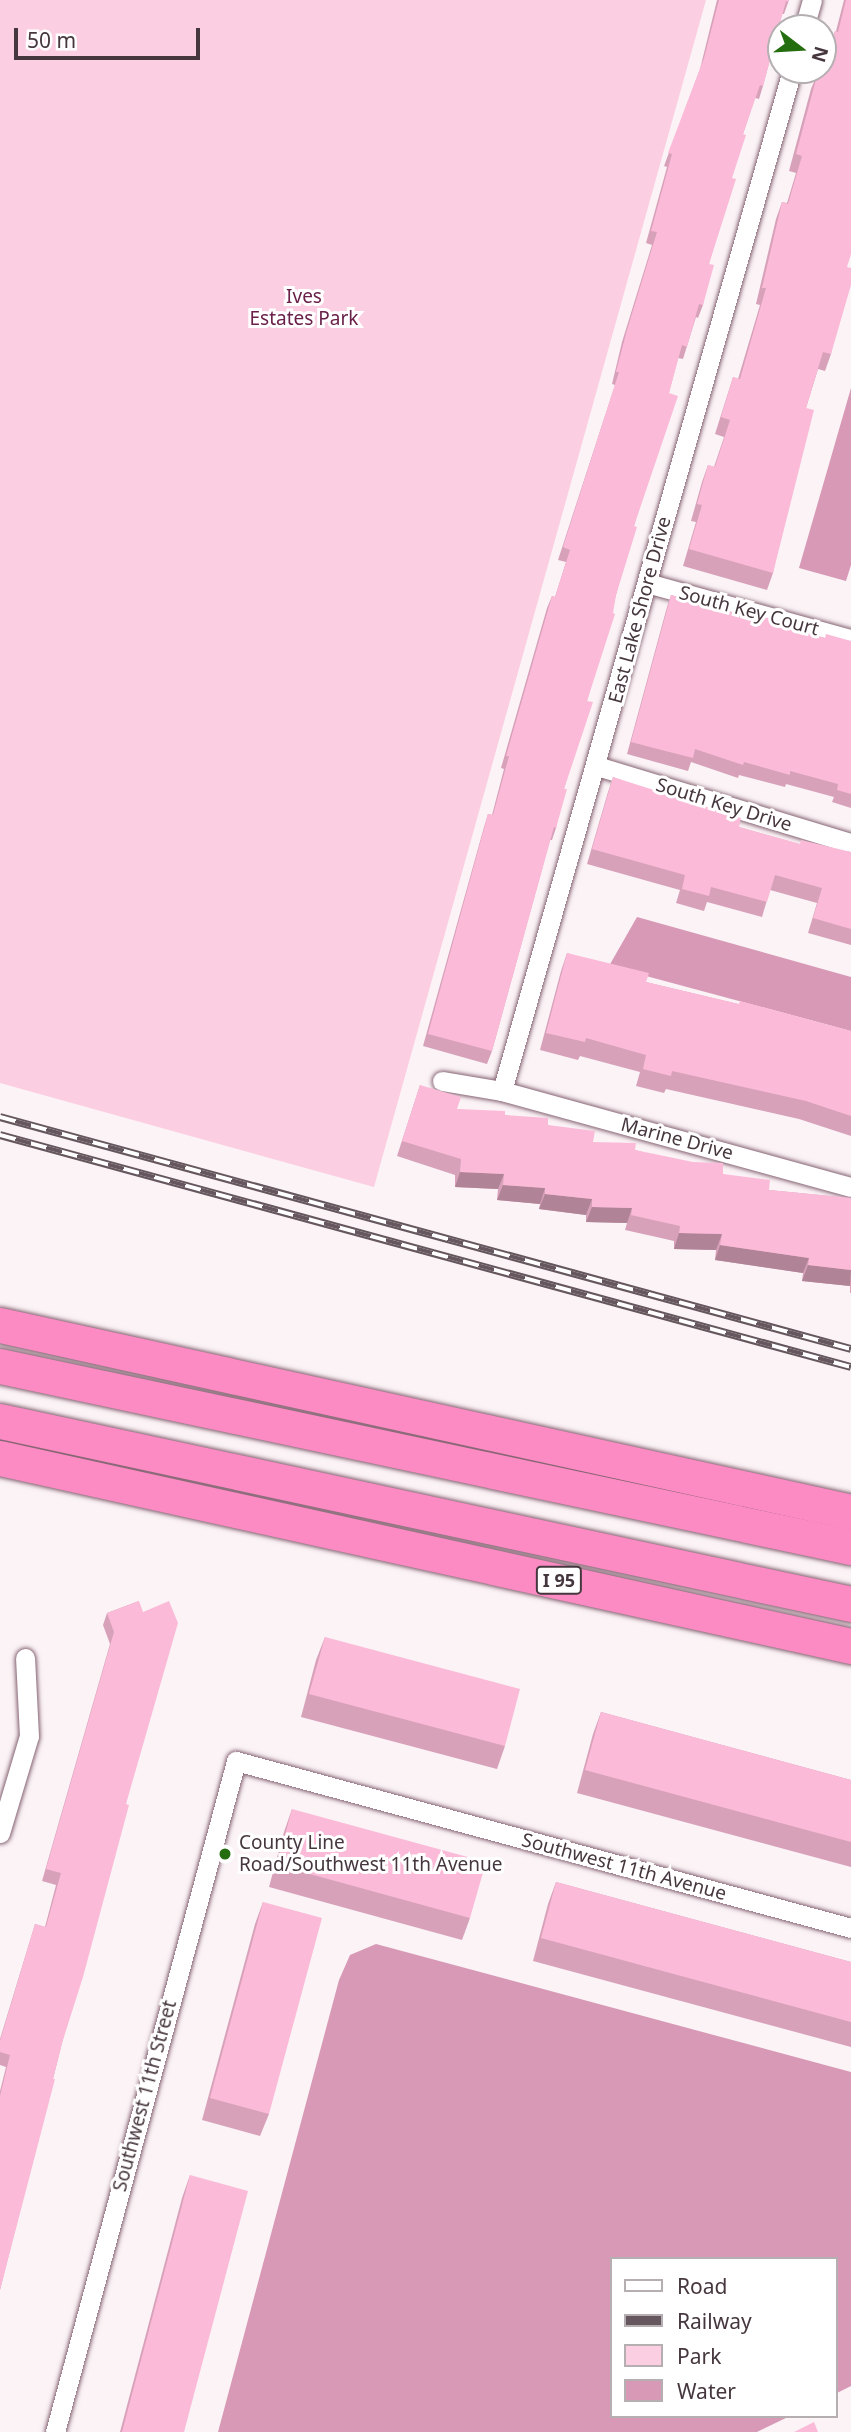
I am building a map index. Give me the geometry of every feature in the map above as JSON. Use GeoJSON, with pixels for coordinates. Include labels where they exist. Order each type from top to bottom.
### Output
{"type":"FeatureCollection","features":[{"type":"Feature","properties":{"kind":"highway"},"geometry":{"type":"LineString","coordinates":[[0,1325],[851,1512]]}},
{"type":"Feature","properties":{"kind":"highway"},"geometry":{"type":"LineString","coordinates":[[0,1366],[851,1547]]}},
{"type":"Feature","properties":{"kind":"highway"},"geometry":{"type":"LineString","coordinates":[[0,1422],[851,1604]]}},
{"type":"Feature","properties":{"kind":"highway","name":"I 95"},"geometry":{"type":"LineString","coordinates":[[0,1458],[851,1646]]}},
{"type":"Feature","properties":{"kind":"street","name":"East Lake Shore Drive"},"geometry":{"type":"LineString","coordinates":[[502,1091],[597,766],[788,84]]}},
{"type":"Feature","properties":{"kind":"street","name":"South Key Court"},"geometry":{"type":"LineString","coordinates":[[647,583],[851,639]]}},
{"type":"Feature","properties":{"kind":"street","name":"South Key Drive"},"geometry":{"type":"LineString","coordinates":[[597,766],[851,843]]}},
{"type":"Feature","properties":{"kind":"street"},"geometry":{"type":"LineString","coordinates":[[442,1082],[502,1091]]}},
{"type":"Feature","properties":{"kind":"street","name":"Marine Drive"},"geometry":{"type":"LineString","coordinates":[[502,1091],[851,1187]]}},
{"type":"Feature","properties":{"kind":"street"},"geometry":{"type":"LineString","coordinates":[[0,1833],[29,1737],[25,1658]]}},
{"type":"Feature","properties":{"kind":"street","name":"Southwest 11th Avenue"},"geometry":{"type":"LineString","coordinates":[[236,1761],[851,1928]]}},
{"type":"Feature","properties":{"kind":"street","name":"Southwest 11th Street"},"geometry":{"type":"LineString","coordinates":[[55,2432],[236,1761]]}},
{"type":"Feature","properties":{"kind":"green space","name":"Ives Estates Park"},"geometry":{"type":"Polygon","coordinates":[[[0,0],[706,0],[374,1187],[0,1083],[0,0]]]}},
{"type":"Feature","properties":{"kind":"water"},"geometry":{"type":"Polygon","coordinates":[[[851,388],[851,565],[846,581],[799,568],[851,388]]]}},
{"type":"Feature","properties":{"kind":"water"},"geometry":{"type":"Polygon","coordinates":[[[637,917],[851,977],[851,1031],[609,966],[637,917]]]}},
{"type":"Feature","properties":{"kind":"water"},"geometry":{"type":"Polygon","coordinates":[[[376,1944],[851,2072],[851,2386],[837,2393],[837,2257],[610,2257],[610,2418],[786,2418],[757,2432],[218,2432],[339,1980],[350,1955],[376,1944]]]}},
{"type":"Feature","properties":{"kind":"building"},"geometry":{"type":"Polygon","coordinates":[[[719,0],[789,0],[786,1],[782,14],[767,14],[767,71],[743,134],[746,135],[732,178],[736,179],[709,264],[714,265],[703,305],[699,304],[687,347],[682,345],[669,393],[678,396],[634,526],[637,527],[616,595],[615,614],[587,701],[593,702],[564,789],[567,789],[492,1051],[428,1034],[488,814],[493,815],[509,756],[506,756],[552,596],[555,597],[570,550],[563,547],[619,372],[616,372],[627,330],[657,232],[651,231],[672,154],[668,153],[704,58],[719,0]]]}},
{"type":"Feature","properties":{"kind":"building"},"geometry":{"type":"Polygon","coordinates":[[[846,0],[851,0],[851,254],[847,267],[851,268],[851,285],[831,354],[823,352],[806,408],[814,410],[773,573],[689,549],[702,505],[697,504],[708,465],[715,467],[730,420],[721,417],[733,377],[740,379],[766,288],[762,288],[782,202],[788,204],[802,156],[796,154],[815,84],[837,84],[838,32],[846,0]]]}},
{"type":"Feature","properties":{"kind":"building"},"geometry":{"type":"Polygon","coordinates":[[[671,595],[739,614],[740,611],[780,621],[779,625],[825,638],[826,634],[851,641],[851,794],[837,790],[838,784],[790,771],[790,775],[744,762],[743,765],[695,749],[693,758],[631,742],[671,595]]]}},
{"type":"Feature","properties":{"kind":"building"},"geometry":{"type":"Polygon","coordinates":[[[613,777],[741,818],[739,827],[800,844],[801,840],[851,852],[851,929],[813,918],[822,888],[775,875],[767,902],[711,887],[709,896],[682,889],[685,875],[592,849],[613,777]]]}},
{"type":"Feature","properties":{"kind":"building"},"geometry":{"type":"Polygon","coordinates":[[[567,953],[649,973],[646,982],[739,1004],[740,1001],[851,1031],[851,1116],[806,1101],[672,1071],[671,1076],[643,1069],[646,1055],[586,1038],[585,1042],[546,1033],[567,953]]]}},
{"type":"Feature","properties":{"kind":"building"},"geometry":{"type":"Polygon","coordinates":[[[420,1085],[461,1097],[457,1109],[505,1111],[505,1115],[548,1118],[548,1125],[595,1131],[593,1142],[636,1143],[635,1150],[693,1162],[723,1163],[723,1174],[770,1180],[769,1190],[851,1198],[851,1270],[808,1265],[809,1258],[720,1245],[722,1234],[679,1233],[680,1226],[631,1215],[632,1208],[592,1207],[592,1199],[545,1194],[545,1188],[503,1185],[504,1174],[460,1172],[461,1159],[402,1141],[420,1085]]]}},
{"type":"Feature","properties":{"kind":"building"},"geometry":{"type":"Polygon","coordinates":[[[139,1601],[143,1612],[169,1601],[178,1623],[126,1804],[129,1805],[83,1977],[62,2043],[0,2290],[0,2096],[10,2055],[0,2052],[0,2041],[35,1924],[46,1927],[61,1873],[46,1869],[114,1632],[107,1613],[139,1601]]]}},
{"type":"Feature","properties":{"kind":"building"},"geometry":{"type":"Polygon","coordinates":[[[325,1637],[520,1689],[505,1746],[309,1694],[325,1637]]]}},
{"type":"Feature","properties":{"kind":"building"},"geometry":{"type":"Polygon","coordinates":[[[601,1712],[851,1780],[851,1842],[585,1770],[601,1712]]]}},
{"type":"Feature","properties":{"kind":"building"},"geometry":{"type":"Polygon","coordinates":[[[292,1809],[486,1862],[470,1918],[277,1865],[292,1809]]]}},
{"type":"Feature","properties":{"kind":"building"},"geometry":{"type":"Polygon","coordinates":[[[556,1882],[851,1962],[851,2022],[541,1938],[556,1882]]]}},
{"type":"Feature","properties":{"kind":"building"},"geometry":{"type":"Polygon","coordinates":[[[263,1902],[322,1918],[269,2114],[210,2098],[263,1902]]]}},
{"type":"Feature","properties":{"kind":"building"},"geometry":{"type":"Polygon","coordinates":[[[190,2175],[248,2191],[184,2432],[122,2432],[190,2175]]]}},
{"type":"Feature","properties":{"kind":"building"},"geometry":{"type":"Polygon","coordinates":[[[814,2422],[818,2432],[794,2432],[814,2422]]]}},
{"type":"Feature","properties":{"kind":"railway"},"geometry":{"type":"LineString","coordinates":[[0,1117],[851,1349]]}},
{"type":"Feature","properties":{"kind":"railway"},"geometry":{"type":"LineString","coordinates":[[0,1135],[851,1367]]}},
{"type":"Feature","properties":{"kind":"place","name":"County Line Road/Southwest 11th Avenue"},"geometry":{"type":"Point","coordinates":[225,1854]}}]}
